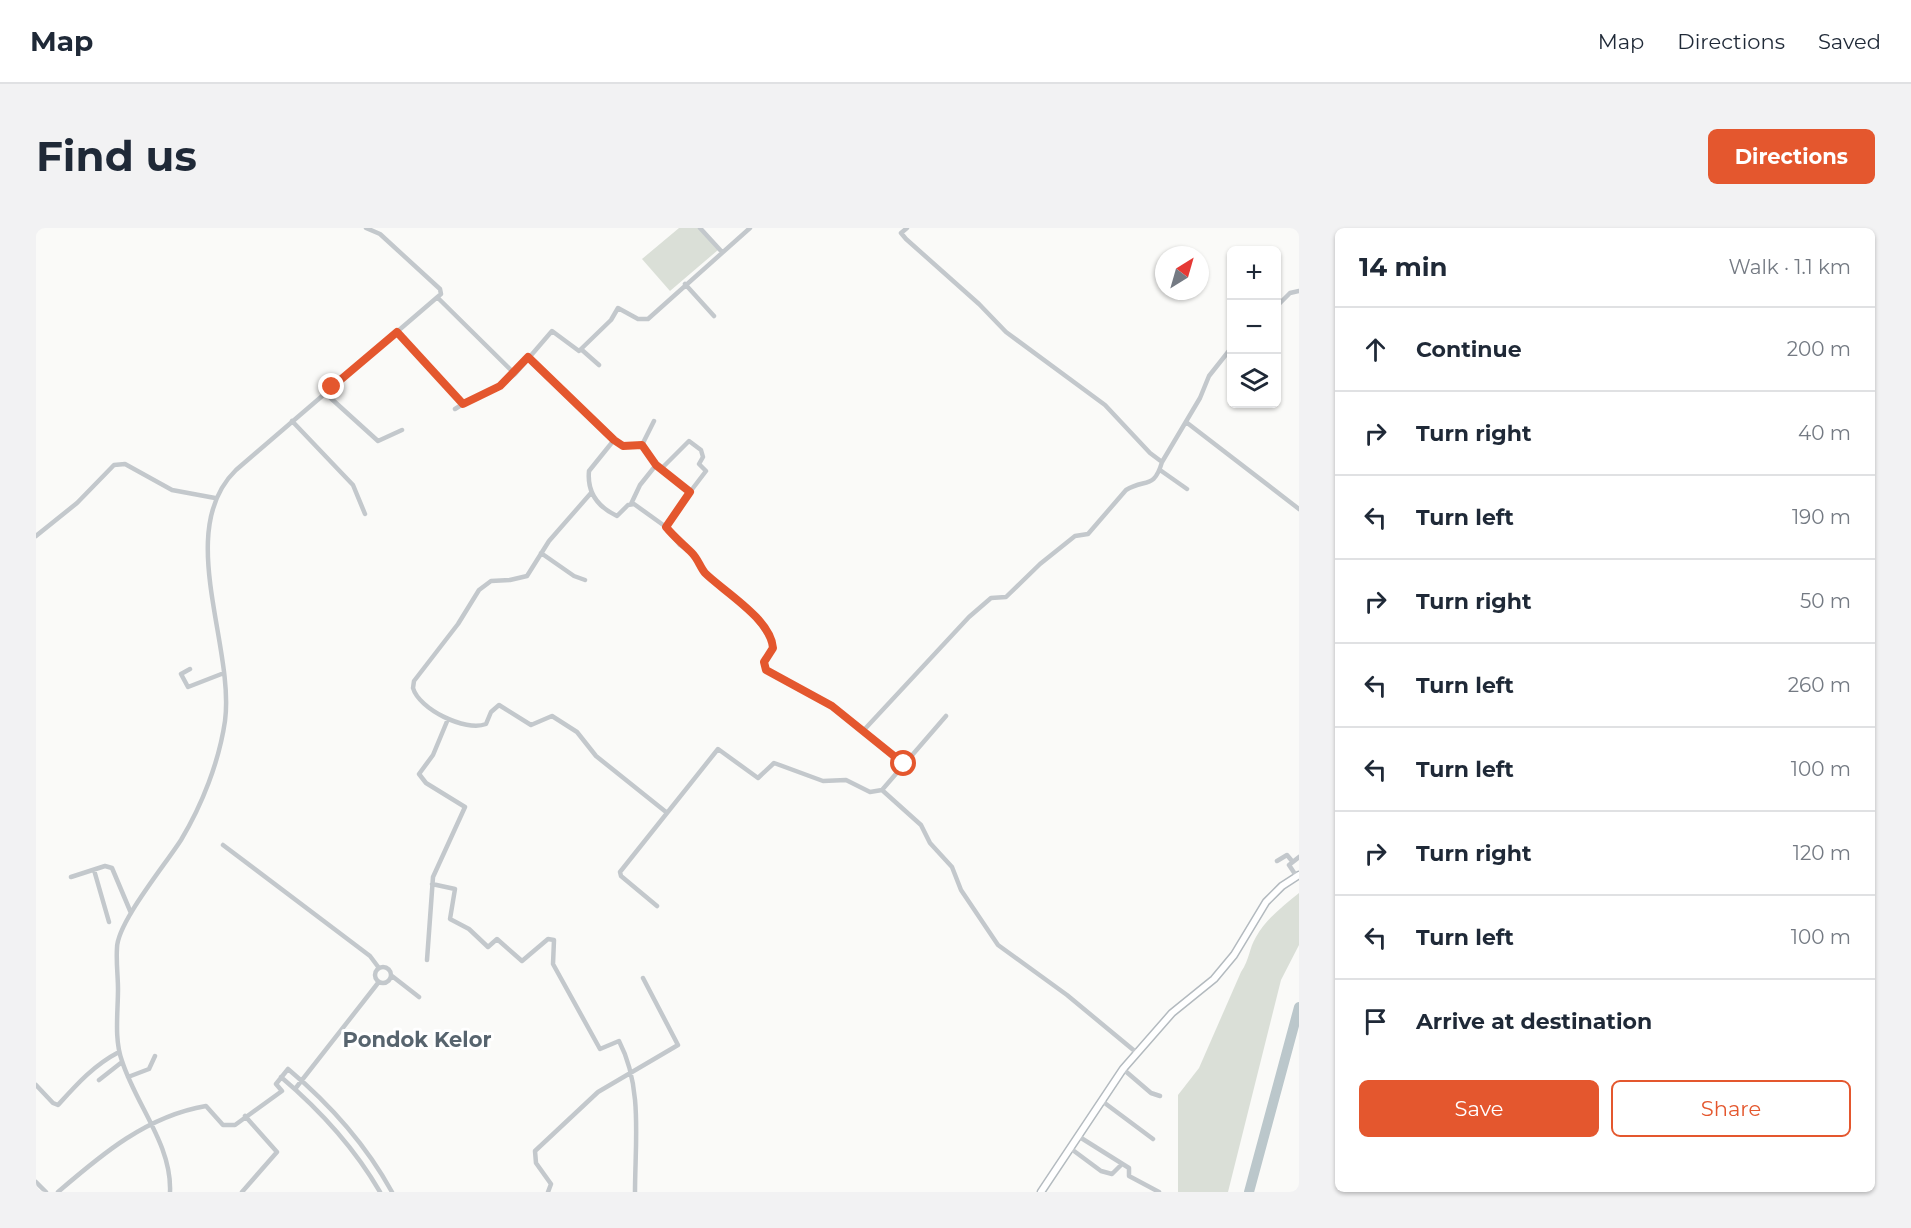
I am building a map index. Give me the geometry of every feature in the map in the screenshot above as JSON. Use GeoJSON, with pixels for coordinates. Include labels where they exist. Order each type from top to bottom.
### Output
{"type":"FeatureCollection","features":[{"type":"Feature","properties":{"kind":"street"},"geometry":{"type":"LineString","coordinates":[[170,1192],[171,1172],[165,1153],[149,1124],[119,1052],[118,936],[182,838],[202,798],[214,765],[225,720],[224,674],[209,575],[211,517],[215,498],[231,475],[438,298],[440,289],[380,234],[366,228]]}},
{"type":"Feature","properties":{"kind":"street"},"geometry":{"type":"LineString","coordinates":[[700,228],[722,252]]}},
{"type":"Feature","properties":{"kind":"street"},"geometry":{"type":"LineString","coordinates":[[582,350],[618,308],[638,319],[648,319],[750,228]]}},
{"type":"Feature","properties":{"kind":"street"},"geometry":{"type":"LineString","coordinates":[[907,228],[900,231],[1006,332],[1105,405],[1150,453],[1162,462]]}},
{"type":"Feature","properties":{"kind":"street"},"geometry":{"type":"LineString","coordinates":[[686,284],[714,316]]}},
{"type":"Feature","properties":{"kind":"street"},"geometry":{"type":"LineString","coordinates":[[1281,302],[1290,293],[1299,291]]}},
{"type":"Feature","properties":{"kind":"street"},"geometry":{"type":"LineString","coordinates":[[438,298],[515,374]]}},
{"type":"Feature","properties":{"kind":"street"},"geometry":{"type":"LineString","coordinates":[[455,409],[500,386],[515,374],[552,331],[557,332],[577,351],[582,350],[599,365]]}},
{"type":"Feature","properties":{"kind":"street"},"geometry":{"type":"LineString","coordinates":[[397,332],[463,404]]}},
{"type":"Feature","properties":{"kind":"street"},"geometry":{"type":"LineString","coordinates":[[863,731],[969,617],[991,598],[1006,597],[1040,564],[1075,536],[1088,534],[1126,490],[1137,484],[1151,483],[1209,376],[1227,353]]}},
{"type":"Feature","properties":{"kind":"street"},"geometry":{"type":"LineString","coordinates":[[528,357],[614,440],[623,446],[642,445]]}},
{"type":"Feature","properties":{"kind":"street"},"geometry":{"type":"LineString","coordinates":[[325,393],[378,441],[402,430]]}},
{"type":"Feature","properties":{"kind":"street"},"geometry":{"type":"LineString","coordinates":[[292,421],[353,485],[365,514]]}},
{"type":"Feature","properties":{"kind":"street"},"geometry":{"type":"LineString","coordinates":[[642,445],[654,421]]}},
{"type":"Feature","properties":{"kind":"street"},"geometry":{"type":"LineString","coordinates":[[1186,422],[1299,509]]}},
{"type":"Feature","properties":{"kind":"street"},"geometry":{"type":"LineString","coordinates":[[614,440],[589,471],[591,493],[605,509],[617,516],[631,504],[640,485],[689,441],[701,450],[703,457],[699,464],[706,471],[666,527]]}},
{"type":"Feature","properties":{"kind":"street"},"geometry":{"type":"LineString","coordinates":[[642,445],[658,467],[690,492]]}},
{"type":"Feature","properties":{"kind":"street"},"geometry":{"type":"LineString","coordinates":[[36,536],[77,503],[114,465],[125,464],[172,490],[215,498]]}},
{"type":"Feature","properties":{"kind":"street"},"geometry":{"type":"LineString","coordinates":[[1160,470],[1187,489]]}},
{"type":"Feature","properties":{"kind":"street"},"geometry":{"type":"LineString","coordinates":[[591,493],[541,553],[527,576],[491,581],[479,590],[458,624],[414,681],[415,694],[448,719],[469,726],[483,725],[491,712],[499,705],[531,725],[552,716],[577,732],[596,756],[666,812]]}},
{"type":"Feature","properties":{"kind":"street"},"geometry":{"type":"LineString","coordinates":[[631,504],[666,527],[680,545],[693,554],[706,573],[751,611],[774,645],[764,662],[766,670],[832,706],[904,764]]}},
{"type":"Feature","properties":{"kind":"street"},"geometry":{"type":"LineString","coordinates":[[541,553],[568,573],[585,580]]}},
{"type":"Feature","properties":{"kind":"street"},"geometry":{"type":"LineString","coordinates":[[190,669],[181,674],[189,687],[224,674]]}},
{"type":"Feature","properties":{"kind":"street"},"geometry":{"type":"LineString","coordinates":[[657,906],[620,873],[666,812],[719,749],[758,778],[774,763],[821,781],[846,780],[870,792],[882,790],[946,716]]}},
{"type":"Feature","properties":{"kind":"street"},"geometry":{"type":"LineString","coordinates":[[427,960],[432,884],[438,863],[465,807],[426,783],[419,774],[434,755],[448,719]]}},
{"type":"Feature","properties":{"kind":"street"},"geometry":{"type":"LineString","coordinates":[[882,790],[921,825],[930,843],[952,867],[961,890],[1001,948],[1067,995],[1137,1053]]}},
{"type":"Feature","properties":{"kind":"street"},"geometry":{"type":"LineString","coordinates":[[223,845],[370,956],[379,968]]}},
{"type":"Feature","properties":{"kind":"street"},"geometry":{"type":"LineString","coordinates":[[1277,861],[1287,855],[1292,861]]}},
{"type":"Feature","properties":{"kind":"street"},"geometry":{"type":"LineString","coordinates":[[1041,1192],[1123,1069],[1172,1013],[1214,979],[1234,955],[1266,902],[1282,886],[1298,876],[1290,868],[1292,861],[1299,857]]}},
{"type":"Feature","properties":{"kind":"street"},"geometry":{"type":"LineString","coordinates":[[71,877],[105,866],[112,868],[131,913]]}},
{"type":"Feature","properties":{"kind":"street"},"geometry":{"type":"LineString","coordinates":[[94,870],[109,922]]}},
{"type":"Feature","properties":{"kind":"street"},"geometry":{"type":"LineString","coordinates":[[432,884],[454,888],[450,919],[469,929],[488,947],[497,939],[522,961],[548,939],[554,940],[553,964],[589,1033],[600,1049],[619,1041],[630,1072],[636,1110],[635,1192]]}},
{"type":"Feature","properties":{"kind":"street"},"geometry":{"type":"LineString","coordinates":[[379,968],[385,967],[390,970],[392,976],[419,997]]}},
{"type":"Feature","properties":{"kind":"street"},"geometry":{"type":"LineString","coordinates":[[378,983],[375,978],[379,968]]}},
{"type":"Feature","properties":{"kind":"street"},"geometry":{"type":"LineString","coordinates":[[295,1089],[303,1082],[378,983],[389,982],[392,976]]}},
{"type":"Feature","properties":{"kind":"street"},"geometry":{"type":"LineString","coordinates":[[548,1192],[551,1184],[536,1163],[535,1151],[598,1092],[678,1045],[644,978]]}},
{"type":"Feature","properties":{"kind":"street"},"geometry":{"type":"LineString","coordinates":[[36,1085],[52,1103],[58,1105],[103,1060],[119,1052]]}},
{"type":"Feature","properties":{"kind":"street"},"geometry":{"type":"LineString","coordinates":[[128,1077],[149,1069],[155,1056]]}},
{"type":"Feature","properties":{"kind":"street"},"geometry":{"type":"LineString","coordinates":[[99,1080],[122,1062]]}},
{"type":"Feature","properties":{"kind":"street"},"geometry":{"type":"LineString","coordinates":[[58,1192],[115,1145],[149,1124],[177,1113],[204,1107],[224,1126],[235,1125],[282,1091],[276,1084],[288,1069],[331,1107],[357,1137],[392,1192]]}},
{"type":"Feature","properties":{"kind":"street"},"geometry":{"type":"LineString","coordinates":[[1123,1069],[1151,1093],[1160,1096]]}},
{"type":"Feature","properties":{"kind":"street"},"geometry":{"type":"LineString","coordinates":[[281,1077],[323,1114],[348,1143],[380,1192]]}},
{"type":"Feature","properties":{"kind":"street"},"geometry":{"type":"LineString","coordinates":[[1102,1101],[1153,1139]]}},
{"type":"Feature","properties":{"kind":"street"},"geometry":{"type":"LineString","coordinates":[[242,1192],[277,1152],[245,1116]]}},
{"type":"Feature","properties":{"kind":"street"},"geometry":{"type":"LineString","coordinates":[[1078,1136],[1129,1169],[1129,1176],[1159,1192]]}},
{"type":"Feature","properties":{"kind":"street"},"geometry":{"type":"LineString","coordinates":[[1070,1148],[1101,1172],[1112,1174],[1122,1164]]}},
{"type":"Feature","properties":{"kind":"street"},"geometry":{"type":"LineString","coordinates":[[376,1186],[385,1179]]}},
{"type":"Feature","properties":{"kind":"street"},"geometry":{"type":"LineString","coordinates":[[36,1182],[46,1192]]}},
{"type":"Feature","properties":{"kind":"shaded area"},"geometry":{"type":"Polygon","coordinates":[[[679,228],[698,228],[718,250],[670,291],[642,259],[679,228]]]}},
{"type":"Feature","properties":{"kind":"shaded area"},"geometry":{"type":"Polygon","coordinates":[[[1299,893],[1299,945],[1281,980],[1228,1192],[1178,1192],[1178,1095],[1199,1068],[1260,930],[1299,893]]]}},
{"type":"Feature","properties":{"kind":"waterway"},"geometry":{"type":"LineString","coordinates":[[1249,1192],[1299,1007]]}},
{"type":"Feature","properties":{"kind":"district","name":"Pondok Kelor"},"geometry":{"type":"Point","coordinates":[417,1039]}},
{"type":"Feature","properties":{"kind":"route"},"geometry":{"type":"LineString","coordinates":[[332,387],[397,332],[463,404],[500,386],[515,374],[528,357],[614,440],[623,446],[642,445],[650,460],[690,492],[666,527],[680,545],[693,554],[706,573],[751,611],[774,645],[764,662],[763,666],[766,670],[801,692],[832,706],[904,764]]}}]}
